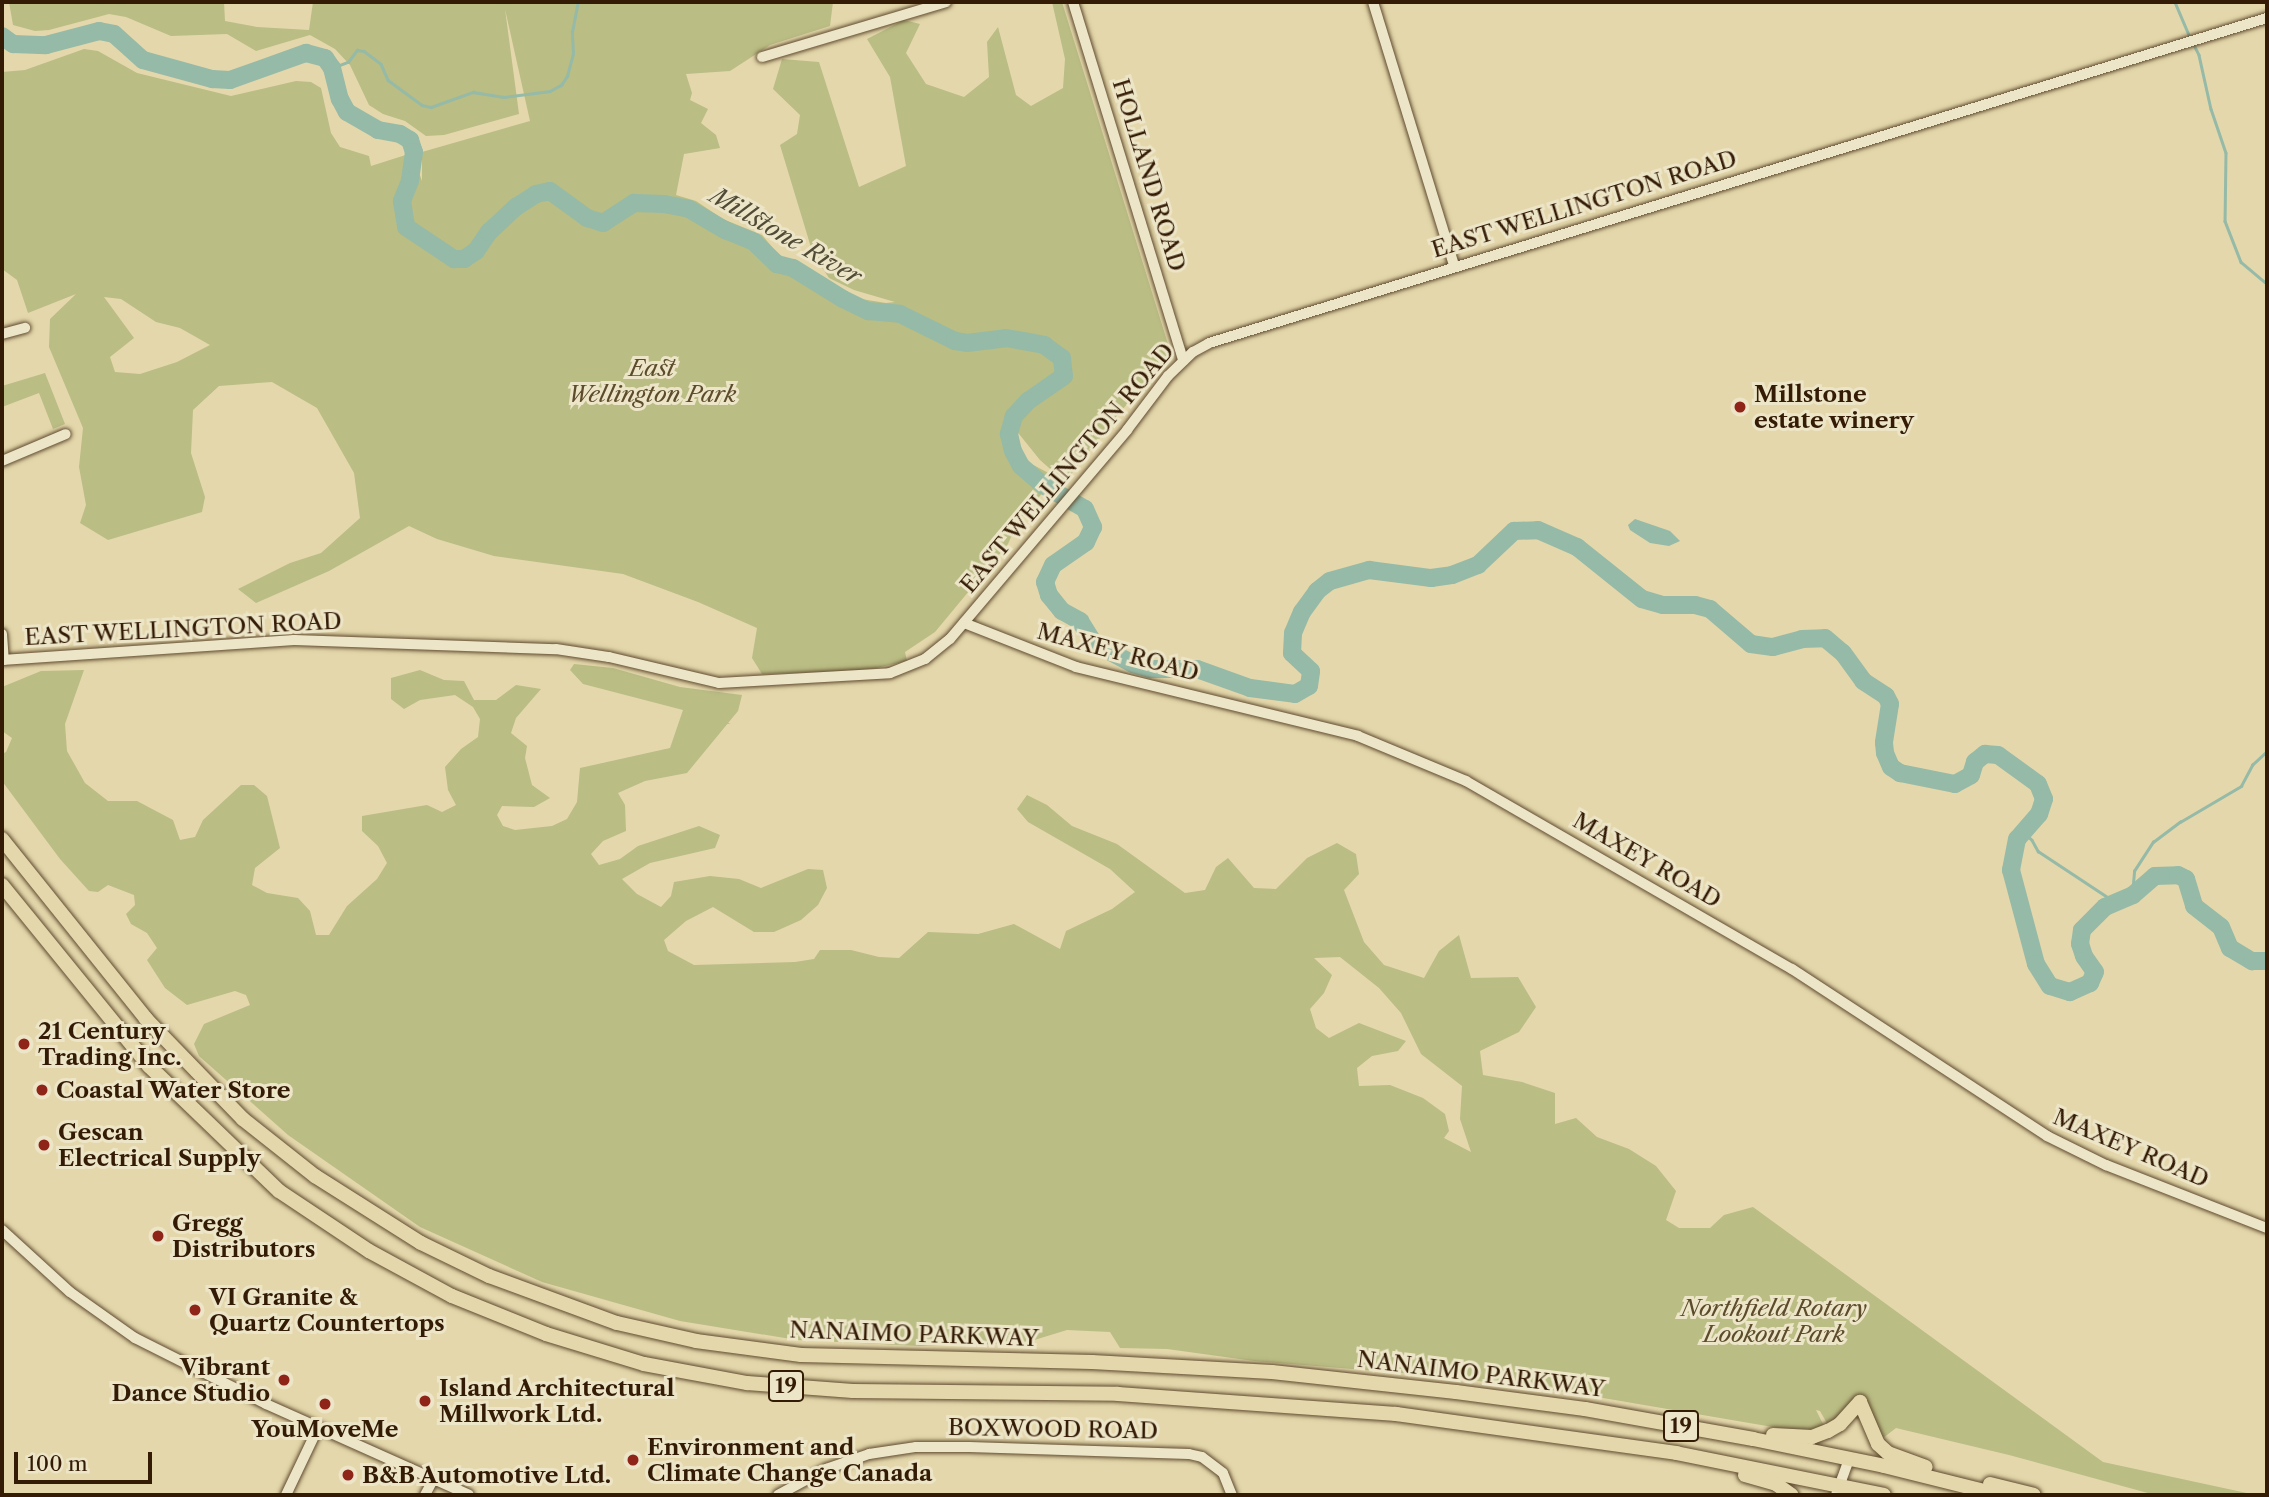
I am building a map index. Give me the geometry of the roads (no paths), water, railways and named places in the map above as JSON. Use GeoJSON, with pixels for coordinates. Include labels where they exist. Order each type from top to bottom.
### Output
{"type":"FeatureCollection","features":[{"type":"Feature","properties":{"kind":"highway","name":"NANAIMO PARKWAY"},"geometry":{"type":"LineString","coordinates":[[2,839],[154,1029],[243,1119],[315,1176],[421,1243],[489,1276],[617,1323],[695,1341],[801,1355],[1092,1362],[1272,1372],[1513,1399],[1657,1422],[1849,1460],[2000,1495]]}},
{"type":"Feature","properties":{"kind":"highway","name":"19"},"geometry":{"type":"LineString","coordinates":[[2,885],[149,1066],[279,1191],[369,1251],[440,1290],[546,1334],[644,1364],[747,1383],[853,1391],[1118,1394],[1209,1398],[1490,1425],[1676,1453],[1838,1490],[1884,1495]]}},
{"type":"Feature","properties":{"kind":"highway"},"geometry":{"type":"LineString","coordinates":[[1513,1399],[1562,1399],[1795,1438],[1812,1437],[1828,1431],[1840,1424],[1860,1402],[1869,1429],[1878,1444],[1888,1453],[1908,1462],[2034,1495]]}},
{"type":"Feature","properties":{"kind":"highway"},"geometry":{"type":"LineString","coordinates":[[1490,1425],[1535,1439],[1754,1477],[1776,1484],[1792,1495]]}},
{"type":"Feature","properties":{"kind":"street"},"geometry":{"type":"LineString","coordinates":[[762,57],[946,2]]}},
{"type":"Feature","properties":{"kind":"street","name":"HOLLAND ROAD"},"geometry":{"type":"LineString","coordinates":[[1073,2],[1184,360]]}},
{"type":"Feature","properties":{"kind":"street"},"geometry":{"type":"LineString","coordinates":[[1373,2],[1454,266]]}},
{"type":"Feature","properties":{"kind":"street","name":"EAST WELLINGTON ROAD"},"geometry":{"type":"LineString","coordinates":[[3,660],[284,640],[444,643],[566,650],[609,657],[709,682],[743,683],[890,673],[930,656],[964,623],[1184,360],[1218,340],[2267,18]]}},
{"type":"Feature","properties":{"kind":"street"},"geometry":{"type":"LineString","coordinates":[[2,334],[25,327]]}},
{"type":"Feature","properties":{"kind":"street"},"geometry":{"type":"LineString","coordinates":[[2,461],[66,435]]}},
{"type":"Feature","properties":{"kind":"street","name":"MAXEY ROAD"},"geometry":{"type":"LineString","coordinates":[[964,623],[1076,667],[1358,736],[1466,781],[1792,969],[2047,1136],[2106,1165],[2267,1228]]}},
{"type":"Feature","properties":{"kind":"street"},"geometry":{"type":"LineString","coordinates":[[2,634],[3,660]]}},
{"type":"Feature","properties":{"kind":"street"},"geometry":{"type":"LineString","coordinates":[[2,1230],[70,1292],[135,1338],[318,1428],[469,1495]]}},
{"type":"Feature","properties":{"kind":"street"},"geometry":{"type":"LineString","coordinates":[[286,1495],[318,1428]]}},
{"type":"Feature","properties":{"kind":"street","name":"BOXWOOD ROAD"},"geometry":{"type":"LineString","coordinates":[[778,1495],[826,1469],[869,1454],[916,1447],[1189,1454],[1202,1457],[1223,1473],[1233,1495]]}},
{"type":"Feature","properties":{"kind":"street"},"geometry":{"type":"LineString","coordinates":[[1838,1490],[1849,1460]]}},
{"type":"Feature","properties":{"kind":"street"},"geometry":{"type":"LineString","coordinates":[[425,1495],[433,1480]]}},
{"type":"Feature","properties":{"kind":"waterway"},"geometry":{"type":"LineString","coordinates":[[332,68],[348,62],[357,50],[364,51],[381,64],[388,80],[422,105],[431,107],[473,92],[504,97],[550,91],[561,85],[567,76],[573,54],[572,32],[578,2]]}},
{"type":"Feature","properties":{"kind":"waterway"},"geometry":{"type":"LineString","coordinates":[[2175,2],[2190,37]]}},
{"type":"Feature","properties":{"kind":"waterway","name":"Millstone River"},"geometry":{"type":"LineString","coordinates":[[2,36],[13,44],[46,45],[99,31],[114,34],[143,60],[212,79],[230,80],[306,53],[325,58],[332,68],[340,99],[347,112],[378,130],[400,134],[410,140],[414,152],[410,181],[402,201],[406,227],[454,259],[464,259],[476,251],[489,232],[516,207],[536,194],[550,191],[587,218],[603,223],[634,203],[664,204],[689,209],[725,230],[754,242],[777,264],[793,268],[868,311],[900,314],[955,341],[967,343],[1006,338],[1044,345],[1062,358],[1064,376],[1028,401],[1014,416],[1009,434],[1013,451],[1021,466],[1043,485],[1085,509],[1093,527],[1086,542],[1053,565],[1045,582],[1049,595],[1062,611],[1080,621],[1094,643],[1133,664],[1151,669],[1197,669],[1250,688],[1295,694],[1309,686],[1311,671],[1292,653],[1293,633],[1302,612],[1317,591],[1330,581],[1369,570],[1431,578],[1452,575],[1478,565],[1514,531],[1538,530],[1577,547],[1642,599],[1663,605],[1695,605],[1710,609],[1751,644],[1773,647],[1802,639],[1825,638],[1843,653],[1863,681],[1886,696],[1890,704],[1885,753],[1891,767],[1900,773],[1955,784],[1971,775],[1975,762],[1985,754],[1998,755],[2038,784],[2044,799],[2039,814],[2017,839],[2011,870],[2036,964],[2050,986],[2070,992],[2090,983],[2095,972],[2084,956],[2080,944],[2082,930],[2105,907],[2133,895],[2155,876],[2178,875],[2186,879],[2194,906],[2221,927],[2230,948],[2252,961],[2267,961]]}},
{"type":"Feature","properties":{"kind":"waterway"},"geometry":{"type":"LineString","coordinates":[[2193,43],[2199,55],[2211,109],[2226,153],[2225,221],[2241,262],[2267,284]]}},
{"type":"Feature","properties":{"kind":"waterway"},"geometry":{"type":"LineString","coordinates":[[2132,895],[2134,871],[2153,842],[2180,822],[2241,786],[2252,765],[2267,751]]}},
{"type":"Feature","properties":{"kind":"waterway"},"geometry":{"type":"LineString","coordinates":[[2022,831],[2032,840],[2038,851],[2115,902]]}},
{"type":"Feature","properties":{"kind":"place","name":"Millstone estate winery"},"geometry":{"type":"Point","coordinates":[1740,407]}},
{"type":"Feature","properties":{"kind":"place","name":"21 Century Trading Inc."},"geometry":{"type":"Point","coordinates":[24,1044]}},
{"type":"Feature","properties":{"kind":"place","name":"Coastal Water Store"},"geometry":{"type":"Point","coordinates":[42,1090]}},
{"type":"Feature","properties":{"kind":"place","name":"Gescan Electrical Supply"},"geometry":{"type":"Point","coordinates":[44,1145]}},
{"type":"Feature","properties":{"kind":"place","name":"Gregg Distributors"},"geometry":{"type":"Point","coordinates":[158,1236]}},
{"type":"Feature","properties":{"kind":"place","name":"VI Granite & Quartz Countertops"},"geometry":{"type":"Point","coordinates":[195,1310]}},
{"type":"Feature","properties":{"kind":"place","name":"Vibrant Dance Studio"},"geometry":{"type":"Point","coordinates":[284,1380]}},
{"type":"Feature","properties":{"kind":"place","name":"Island Architectural Millwork Ltd."},"geometry":{"type":"Point","coordinates":[425,1401]}},
{"type":"Feature","properties":{"kind":"place","name":"YouMoveMe"},"geometry":{"type":"Point","coordinates":[325,1404]}},
{"type":"Feature","properties":{"kind":"place","name":"Environment and Climate Change Canada"},"geometry":{"type":"Point","coordinates":[633,1460]}},
{"type":"Feature","properties":{"kind":"place","name":"B&B Automotive Ltd."},"geometry":{"type":"Point","coordinates":[348,1475]}},
{"type":"Feature","properties":{"kind":"park label","name":"East Wellington Park"},"geometry":{"type":"Point","coordinates":[652,381]}},
{"type":"Feature","properties":{"kind":"park label","name":"Northfield Rotary Lookout Park"},"geometry":{"type":"Point","coordinates":[1774,1321]}}]}
